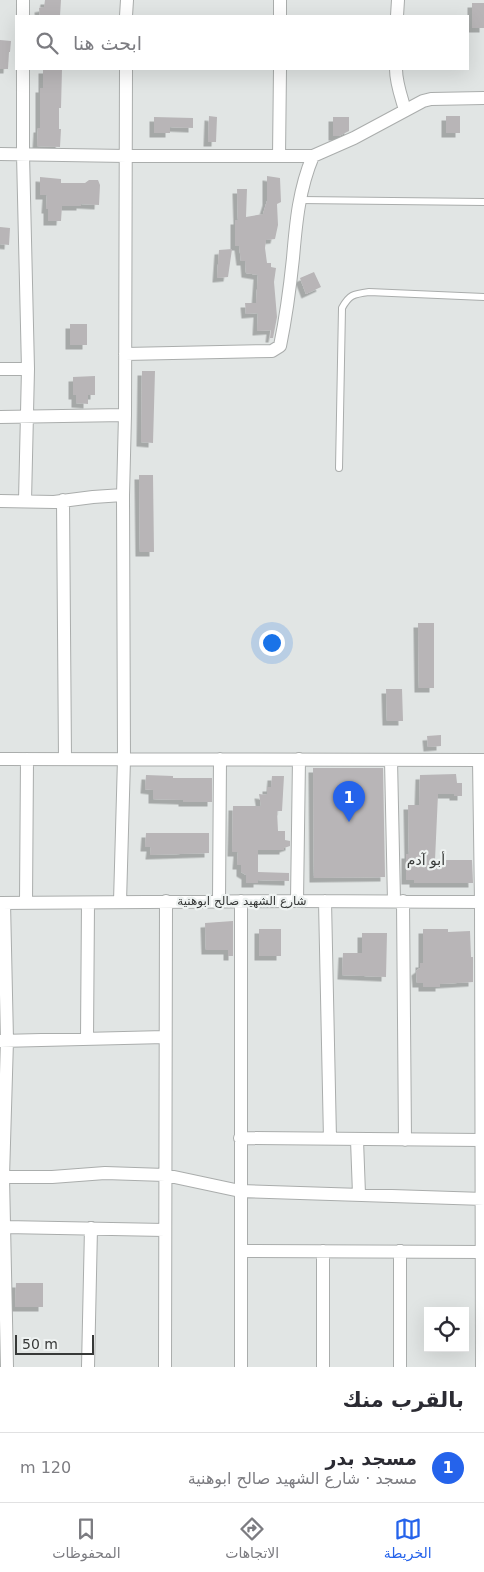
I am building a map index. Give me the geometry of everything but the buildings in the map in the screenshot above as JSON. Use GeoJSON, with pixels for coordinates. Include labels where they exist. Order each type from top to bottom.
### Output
{"type":"FeatureCollection","features":[{"type":"Feature","properties":{"kind":"street"},"geometry":{"type":"LineString","coordinates":[[23,0],[23,15]]}},
{"type":"Feature","properties":{"kind":"street"},"geometry":{"type":"LineString","coordinates":[[126,0],[126,15]]}},
{"type":"Feature","properties":{"kind":"street"},"geometry":{"type":"LineString","coordinates":[[280,0],[280,15]]}},
{"type":"Feature","properties":{"kind":"street"},"geometry":{"type":"LineString","coordinates":[[398,0],[398,15]]}},
{"type":"Feature","properties":{"kind":"street"},"geometry":{"type":"LineString","coordinates":[[23,70],[28,369],[25,501]]}},
{"type":"Feature","properties":{"kind":"street"},"geometry":{"type":"LineString","coordinates":[[120,902],[124,759],[123,495],[126,70]]}},
{"type":"Feature","properties":{"kind":"street"},"geometry":{"type":"LineString","coordinates":[[279,156],[280,70]]}},
{"type":"Feature","properties":{"kind":"street"},"geometry":{"type":"LineString","coordinates":[[396,70],[396,78],[405,110]]}},
{"type":"Feature","properties":{"kind":"street"},"geometry":{"type":"LineString","coordinates":[[0,154],[313,156],[431,99],[484,98]]}},
{"type":"Feature","properties":{"kind":"street"},"geometry":{"type":"LineString","coordinates":[[125,354],[272,350],[280,346],[299,200],[305,176],[313,156]]}},
{"type":"Feature","properties":{"kind":"street"},"geometry":{"type":"LineString","coordinates":[[0,369],[28,369]]}},
{"type":"Feature","properties":{"kind":"street"},"geometry":{"type":"LineString","coordinates":[[0,416],[125,415]]}},
{"type":"Feature","properties":{"kind":"street"},"geometry":{"type":"LineString","coordinates":[[0,500],[54,502],[123,495]]}},
{"type":"Feature","properties":{"kind":"street"},"geometry":{"type":"LineString","coordinates":[[63,500],[65,759]]}},
{"type":"Feature","properties":{"kind":"street"},"geometry":{"type":"LineString","coordinates":[[0,759],[482,760],[482,1367]]}},
{"type":"Feature","properties":{"kind":"street"},"geometry":{"type":"LineString","coordinates":[[26,903],[27,759]]}},
{"type":"Feature","properties":{"kind":"street"},"geometry":{"type":"LineString","coordinates":[[219,901],[220,759]]}},
{"type":"Feature","properties":{"kind":"street"},"geometry":{"type":"LineString","coordinates":[[297,901],[299,759]]}},
{"type":"Feature","properties":{"kind":"street"},"geometry":{"type":"LineString","coordinates":[[391,760],[398,901],[405,1140]]}},
{"type":"Feature","properties":{"kind":"street"},"geometry":{"type":"LineString","coordinates":[[165,1367],[166,901]]}},
{"type":"Feature","properties":{"kind":"street","name":"شارع الشهيد صالح ابوهنية"},"geometry":{"type":"LineString","coordinates":[[2,903],[166,901],[483,902]]}},
{"type":"Feature","properties":{"kind":"street"},"geometry":{"type":"LineString","coordinates":[[241,901],[241,1367]]}},
{"type":"Feature","properties":{"kind":"street"},"geometry":{"type":"LineString","coordinates":[[325,901],[330,1139]]}},
{"type":"Feature","properties":{"kind":"street"},"geometry":{"type":"LineString","coordinates":[[2,903],[4,1041],[2,1177],[5,1227],[3,1253],[7,1367]]}},
{"type":"Feature","properties":{"kind":"street"},"geometry":{"type":"LineString","coordinates":[[87,1039],[88,903]]}},
{"type":"Feature","properties":{"kind":"street"},"geometry":{"type":"LineString","coordinates":[[4,1041],[165,1037]]}},
{"type":"Feature","properties":{"kind":"street"},"geometry":{"type":"LineString","coordinates":[[240,1138],[405,1140],[483,1132]]}},
{"type":"Feature","properties":{"kind":"street"},"geometry":{"type":"LineString","coordinates":[[357,1140],[359,1194]]}},
{"type":"Feature","properties":{"kind":"street"},"geometry":{"type":"LineString","coordinates":[[2,1177],[52,1177],[105,1172],[165,1175],[240,1191],[483,1198]]}},
{"type":"Feature","properties":{"kind":"street"},"geometry":{"type":"LineString","coordinates":[[5,1227],[165,1230]]}},
{"type":"Feature","properties":{"kind":"street"},"geometry":{"type":"LineString","coordinates":[[88,1367],[91,1228]]}},
{"type":"Feature","properties":{"kind":"street"},"geometry":{"type":"LineString","coordinates":[[242,1251],[482,1252]]}},
{"type":"Feature","properties":{"kind":"street"},"geometry":{"type":"LineString","coordinates":[[323,1251],[323,1367]]}},
{"type":"Feature","properties":{"kind":"street"},"geometry":{"type":"LineString","coordinates":[[400,1251],[400,1367]]}},
{"type":"Feature","properties":{"kind":"lane"},"geometry":{"type":"LineString","coordinates":[[299,200],[484,202]]}},
{"type":"Feature","properties":{"kind":"lane"},"geometry":{"type":"LineString","coordinates":[[340,468],[342,308],[348,298],[357,293],[369,292],[484,297]]}},
{"type":"Feature","properties":{"kind":"place","name":"مسجد بدر"},"geometry":{"type":"Point","coordinates":[349,822]}},
{"type":"Feature","properties":{"kind":"district","name":"أبو آدم"},"geometry":{"type":"Point","coordinates":[426,860]}}]}
